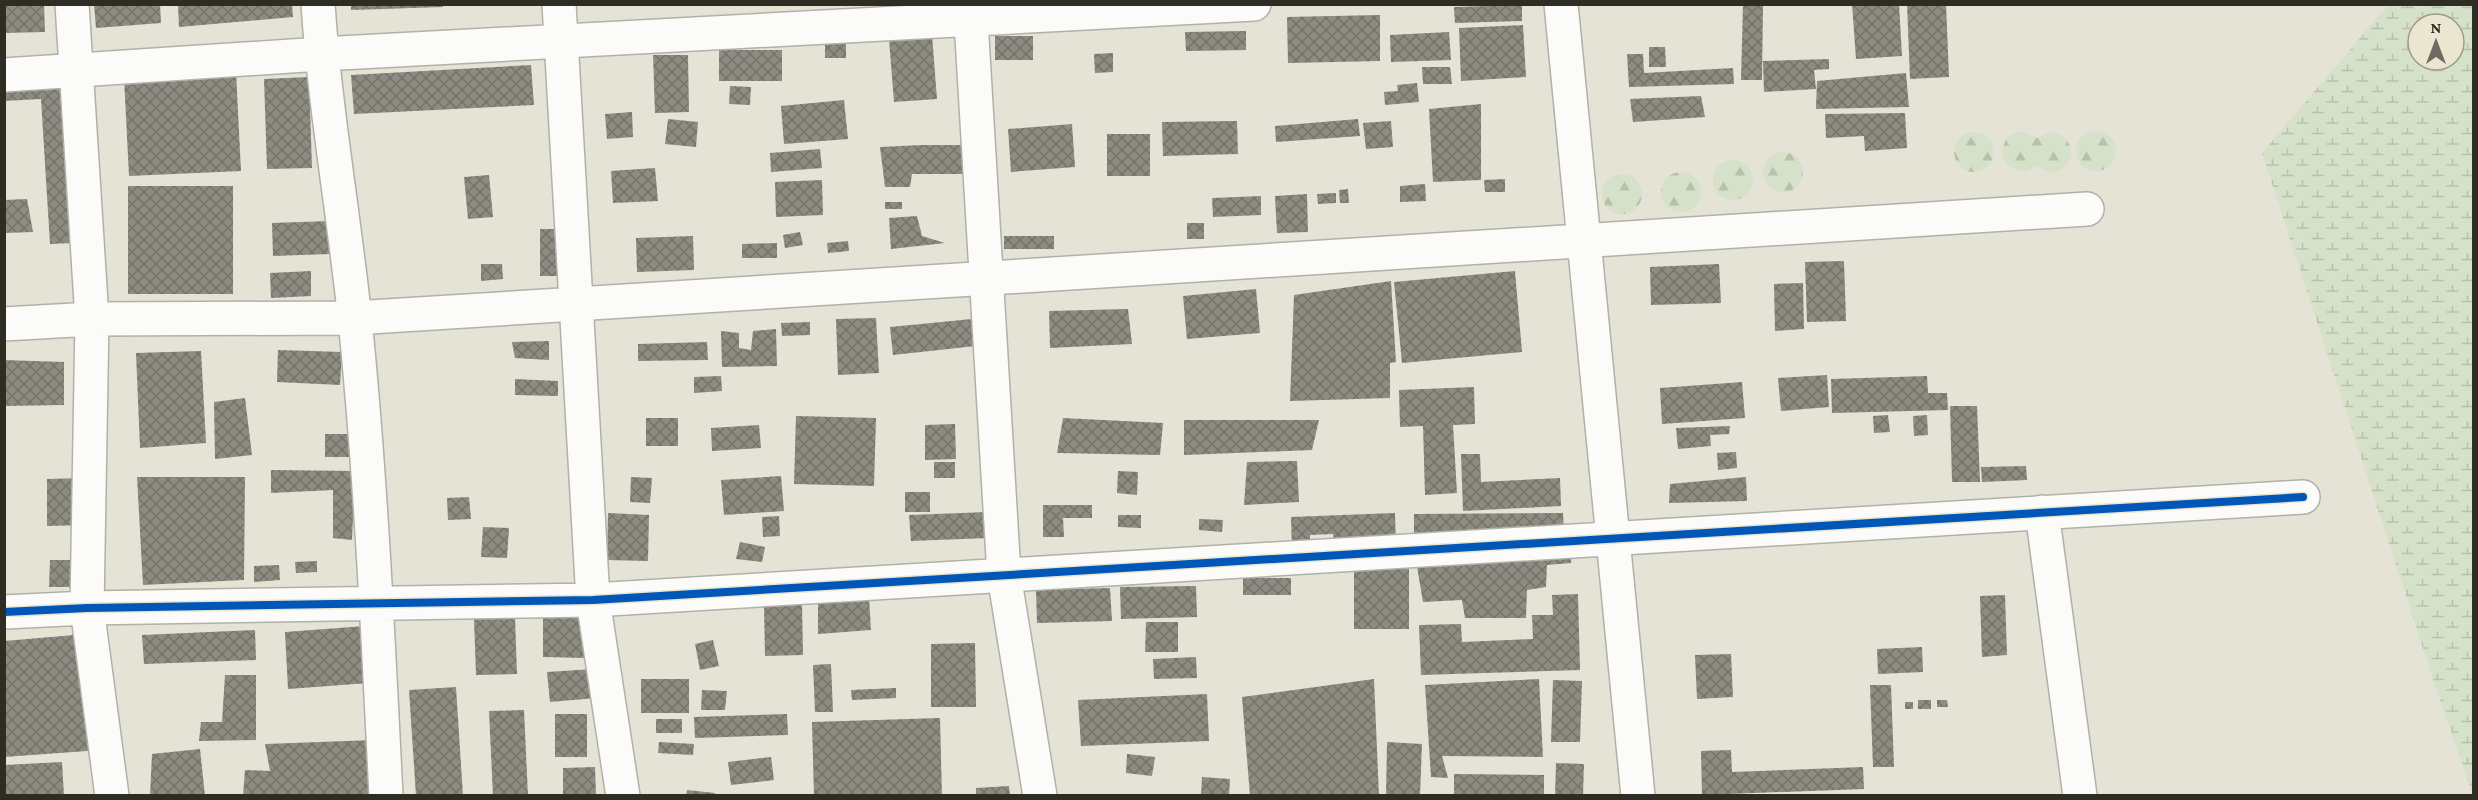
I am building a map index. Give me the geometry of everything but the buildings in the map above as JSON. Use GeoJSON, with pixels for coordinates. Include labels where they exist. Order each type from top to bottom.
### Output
{"type":"FeatureCollection","features":[{"type":"Feature","properties":{"kind":"street"},"geometry":{"type":"LineString","coordinates":[[72,4],[92,320],[87,608],[112,795]]}},
{"type":"Feature","properties":{"kind":"street"},"geometry":{"type":"LineString","coordinates":[[318,4],[321,54],[354,318],[366,447],[386,795]]}},
{"type":"Feature","properties":{"kind":"street"},"geometry":{"type":"LineString","coordinates":[[559,4],[593,600],[623,795]]}},
{"type":"Feature","properties":{"kind":"street"},"geometry":{"type":"LineString","coordinates":[[4,75],[561,41],[971,12],[1254,4]]}},
{"type":"Feature","properties":{"kind":"street"},"geometry":{"type":"LineString","coordinates":[[1561,4],[1582,242],[1638,795]]}},
{"type":"Feature","properties":{"kind":"street"},"geometry":{"type":"LineString","coordinates":[[971,12],[1004,575],[1040,795]]}},
{"type":"Feature","properties":{"kind":"street"},"geometry":{"type":"LineString","coordinates":[[4,324],[92,320],[354,318],[2087,209]]}},
{"type":"Feature","properties":{"kind":"street"},"geometry":{"type":"LineString","coordinates":[[4,612],[87,608],[593,600],[2303,496]]}},
{"type":"Feature","properties":{"kind":"street"},"geometry":{"type":"LineString","coordinates":[[2042,512],[2080,795]]}},
{"type":"Feature","properties":{"kind":"green space"},"geometry":{"type":"Polygon","coordinates":[[[2388,5],[2473,5],[2473,795],[2262,153],[2388,5]]]}},
{"type":"Feature","properties":{"kind":"green space"},"geometry":{"type":"Polygon","coordinates":[[[2020,131],[2037,138],[2049,132],[2059,134],[2070,145],[2070,159],[2066,166],[2050,173],[2036,166],[2027,172],[2009,167],[2003,157],[2003,146],[2009,137],[2020,131]]]}},
{"type":"Feature","properties":{"kind":"green space"},"geometry":{"type":"Polygon","coordinates":[[[2096,131],[2104,132],[2110,137],[2115,143],[2115,159],[2110,165],[2104,170],[2096,171],[2088,170],[2082,165],[2077,159],[2076,151],[2077,143],[2082,137],[2088,132],[2096,131]]]}},
{"type":"Feature","properties":{"kind":"green space"},"geometry":{"type":"Polygon","coordinates":[[[1974,132],[1982,133],[1988,138],[1993,144],[1993,160],[1988,166],[1982,171],[1974,172],[1966,171],[1960,166],[1955,160],[1954,152],[1955,144],[1960,138],[1966,133],[1974,132]]]}},
{"type":"Feature","properties":{"kind":"green space"},"geometry":{"type":"Polygon","coordinates":[[[1783,152],[1791,153],[1797,158],[1802,164],[1802,180],[1797,186],[1791,191],[1783,192],[1775,191],[1769,186],[1764,180],[1763,172],[1764,164],[1769,158],[1775,153],[1783,152]]]}},
{"type":"Feature","properties":{"kind":"green space"},"geometry":{"type":"Polygon","coordinates":[[[1733,160],[1741,161],[1747,166],[1752,172],[1752,188],[1747,194],[1741,199],[1733,200],[1725,199],[1719,194],[1714,188],[1713,180],[1714,172],[1719,166],[1725,161],[1733,160]]]}},
{"type":"Feature","properties":{"kind":"green space"},"geometry":{"type":"Polygon","coordinates":[[[1681,172],[1689,173],[1695,178],[1700,184],[1700,200],[1695,206],[1689,211],[1681,212],[1673,211],[1667,206],[1662,200],[1661,192],[1662,184],[1667,178],[1673,173],[1681,172]]]}},
{"type":"Feature","properties":{"kind":"green space"},"geometry":{"type":"Polygon","coordinates":[[[1622,174],[1630,175],[1636,180],[1641,186],[1641,202],[1636,208],[1630,213],[1622,214],[1614,213],[1608,208],[1603,202],[1602,194],[1603,186],[1608,180],[1614,175],[1622,174]]]}},
{"type":"Feature","properties":{"kind":"cycle path"},"geometry":{"type":"LineString","coordinates":[[4,612],[87,608],[593,600],[2303,497]]}}]}
